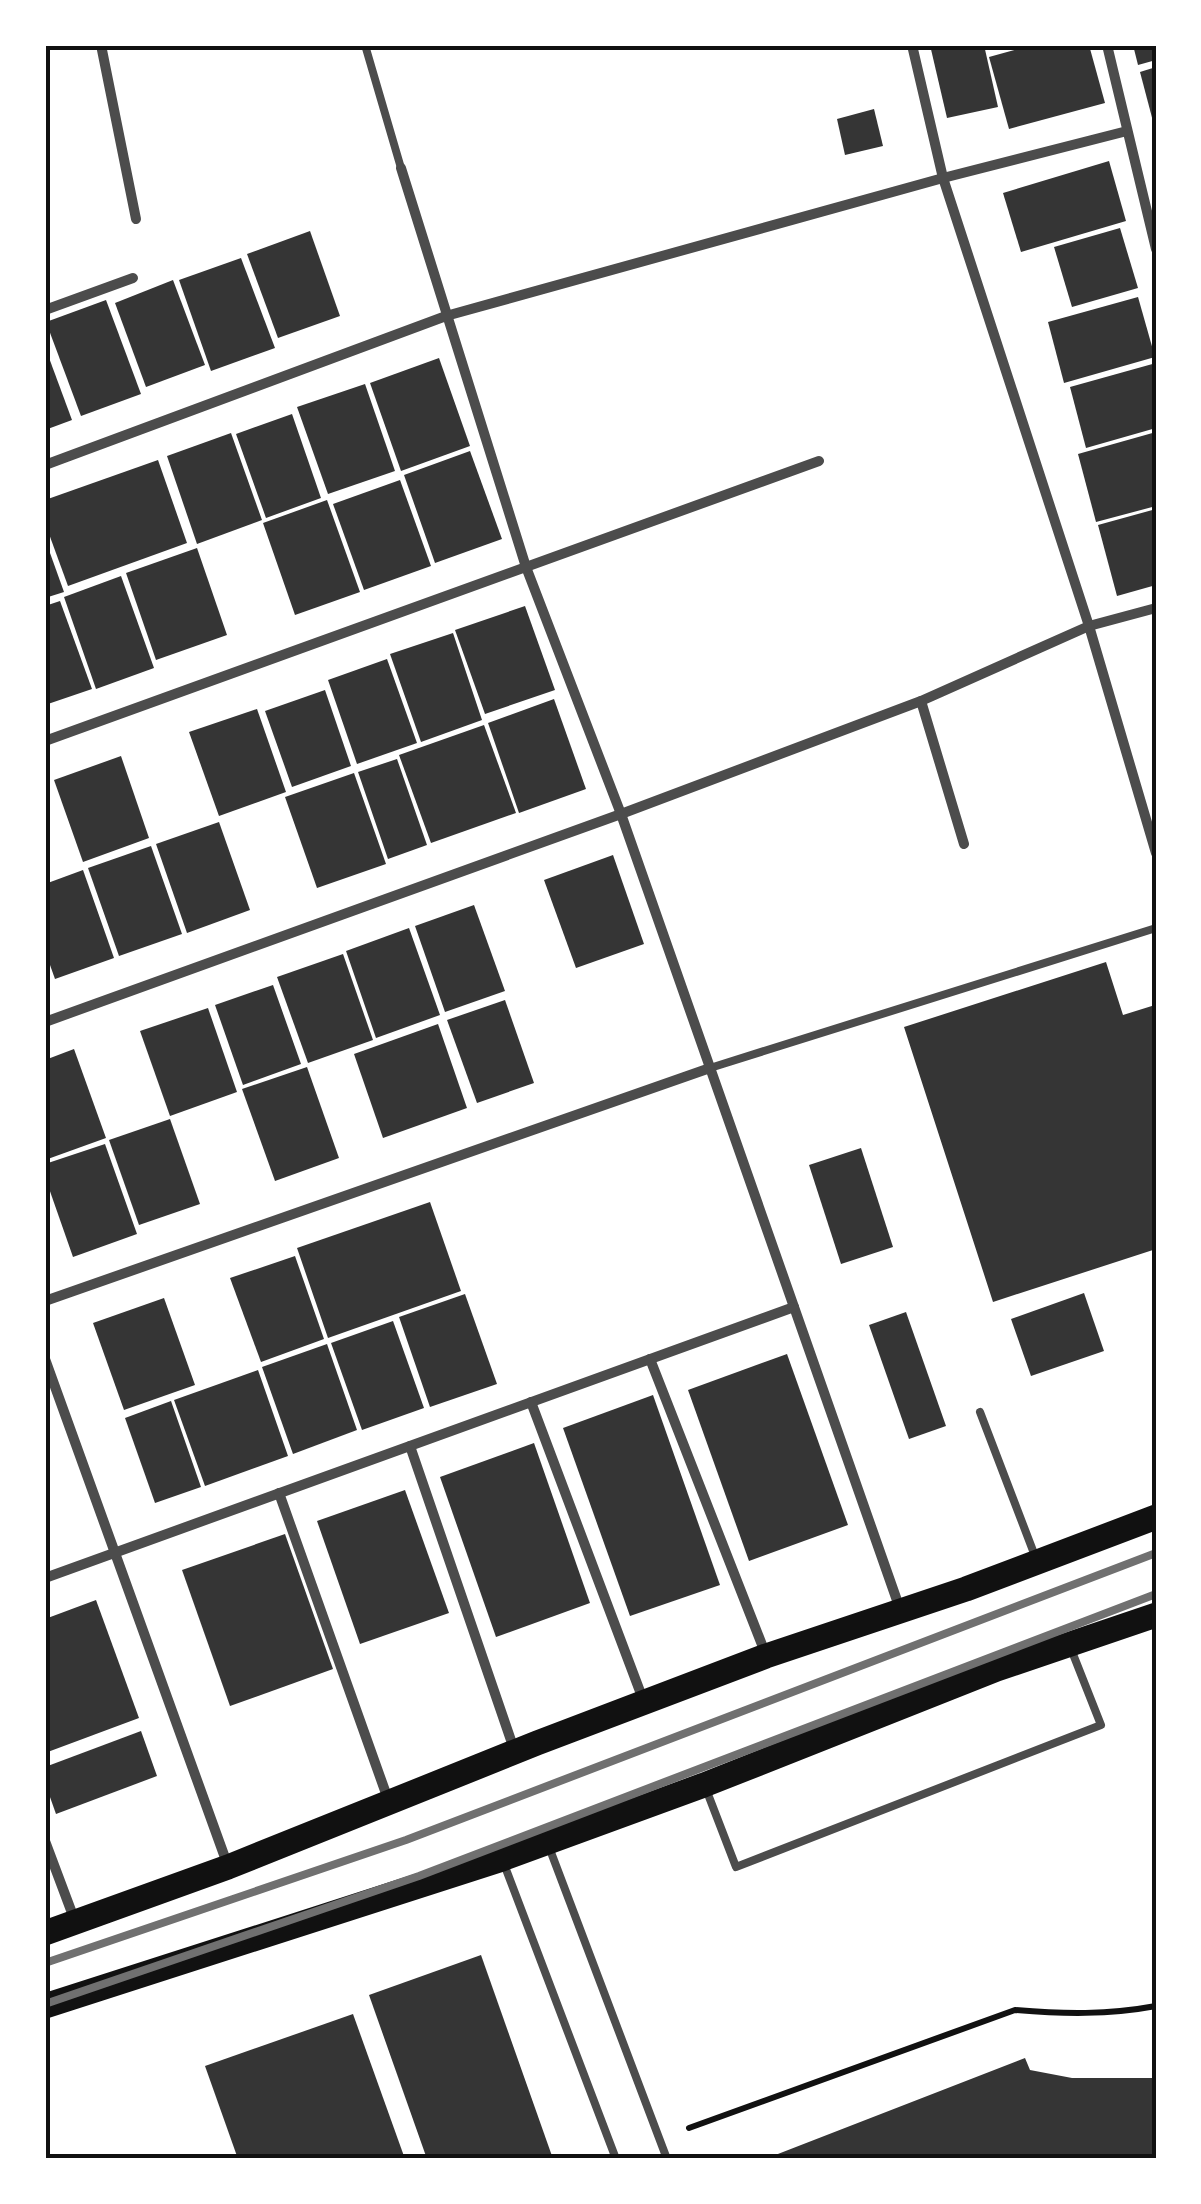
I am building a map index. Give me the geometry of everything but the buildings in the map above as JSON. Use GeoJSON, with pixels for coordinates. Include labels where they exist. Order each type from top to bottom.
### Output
{"type":"FeatureCollection","features":[{"type":"Feature","properties":{"kind":"main road"},"geometry":{"type":"LineString","coordinates":[[45,1933],[228,1867],[766,1656],[966,1589],[1156,1517]]}},
{"type":"Feature","properties":{"kind":"main road"},"geometry":{"type":"LineString","coordinates":[[45,2006],[502,1860],[997,1669],[1156,1615]]}},
{"type":"Feature","properties":{"kind":"street"},"geometry":{"type":"LineString","coordinates":[[101,45],[136,219]]}},
{"type":"Feature","properties":{"kind":"street"},"geometry":{"type":"LineString","coordinates":[[912,45],[943,178],[1089,626],[1156,853]]}},
{"type":"Feature","properties":{"kind":"street"},"geometry":{"type":"LineString","coordinates":[[1107,45],[1156,249]]}},
{"type":"Feature","properties":{"kind":"street"},"geometry":{"type":"LineString","coordinates":[[45,466],[446,316],[943,178],[1128,131]]}},
{"type":"Feature","properties":{"kind":"street"},"geometry":{"type":"LineString","coordinates":[[401,168],[526,567],[621,814],[900,1610]]}},
{"type":"Feature","properties":{"kind":"street"},"geometry":{"type":"LineString","coordinates":[[45,310],[132,278]]}},
{"type":"Feature","properties":{"kind":"street"},"geometry":{"type":"LineString","coordinates":[[45,741],[819,461]]}},
{"type":"Feature","properties":{"kind":"street"},"geometry":{"type":"LineString","coordinates":[[45,1022],[922,701],[1089,626],[1156,608]]}},
{"type":"Feature","properties":{"kind":"street"},"geometry":{"type":"LineString","coordinates":[[922,701],[964,844]]}},
{"type":"Feature","properties":{"kind":"street"},"geometry":{"type":"LineString","coordinates":[[45,1301],[710,1068]]}},
{"type":"Feature","properties":{"kind":"street"},"geometry":{"type":"LineString","coordinates":[[45,1578],[794,1307]]}},
{"type":"Feature","properties":{"kind":"street"},"geometry":{"type":"LineString","coordinates":[[650,1359],[766,1656]]}},
{"type":"Feature","properties":{"kind":"street"},"geometry":{"type":"LineString","coordinates":[[45,1360],[228,1867]]}},
{"type":"Feature","properties":{"kind":"street"},"geometry":{"type":"LineString","coordinates":[[532,1402],[644,1702]]}},
{"type":"Feature","properties":{"kind":"street"},"geometry":{"type":"LineString","coordinates":[[410,1446],[515,1752]]}},
{"type":"Feature","properties":{"kind":"street"},"geometry":{"type":"LineString","coordinates":[[280,1493],[389,1803]]}},
{"type":"Feature","properties":{"kind":"street"},"geometry":{"type":"LineString","coordinates":[[45,1841],[75,1922]]}},
{"type":"Feature","properties":{"kind":"lane"},"geometry":{"type":"LineString","coordinates":[[365,45],[401,168]]}},
{"type":"Feature","properties":{"kind":"lane"},"geometry":{"type":"LineString","coordinates":[[710,1068],[1156,928]]}},
{"type":"Feature","properties":{"kind":"lane"},"geometry":{"type":"LineString","coordinates":[[980,1412],[1037,1560]]}},
{"type":"Feature","properties":{"kind":"lane"},"geometry":{"type":"LineString","coordinates":[[704,1785],[736,1867],[773,1853],[1100,1725],[1069,1645]]}},
{"type":"Feature","properties":{"kind":"lane"},"geometry":{"type":"LineString","coordinates":[[547,1843],[667,2159]]}},
{"type":"Feature","properties":{"kind":"lane"},"geometry":{"type":"LineString","coordinates":[[502,1860],[616,2159]]}},
{"type":"Feature","properties":{"kind":"path"},"geometry":{"type":"LineString","coordinates":[[659,2139],[1015,2010],[1070,2014],[1156,2006]]}},
{"type":"Feature","properties":{"kind":"railway"},"geometry":{"type":"LineString","coordinates":[[45,1963],[406,1840],[1156,1553]]}},
{"type":"Feature","properties":{"kind":"railway"},"geometry":{"type":"LineString","coordinates":[[45,2004],[419,1876],[1156,1594]]}}]}
